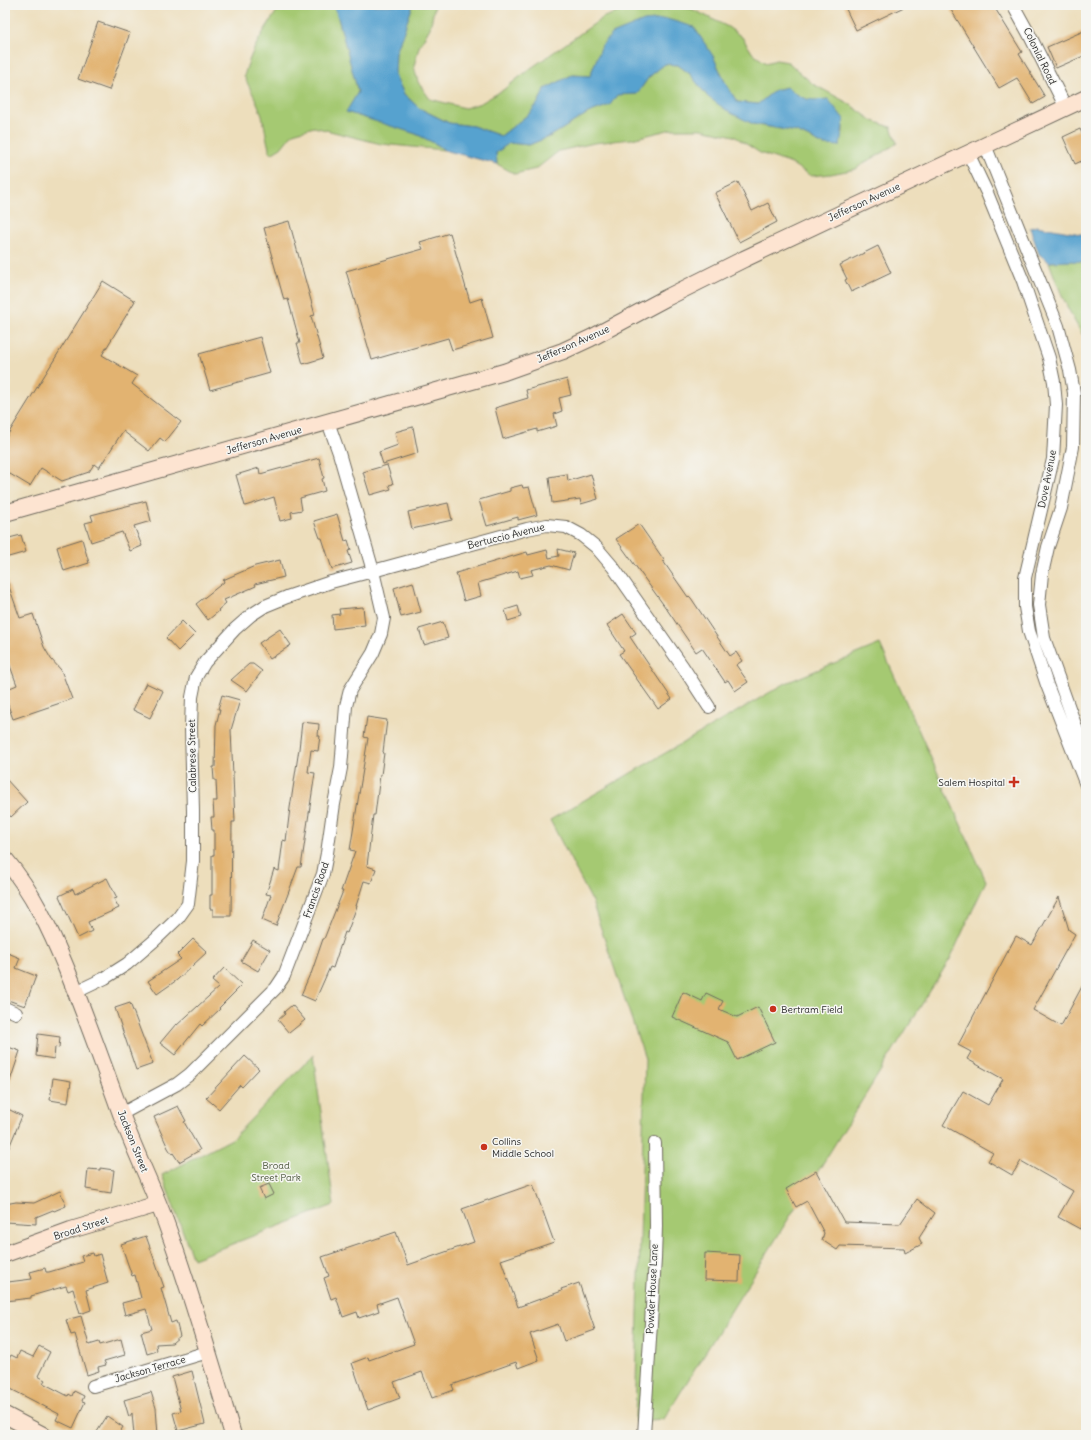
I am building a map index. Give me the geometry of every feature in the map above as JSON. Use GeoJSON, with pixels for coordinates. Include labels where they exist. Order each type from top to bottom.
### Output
{"type":"FeatureCollection","features":[{"type":"Feature","properties":{"kind":"main road","name":"Jefferson Avenue"},"geometry":{"type":"LineString","coordinates":[[5,514],[504,372],[563,351],[744,259],[1086,98]]}},
{"type":"Feature","properties":{"kind":"main road","name":"Jackson Street"},"geometry":{"type":"LineString","coordinates":[[5,859],[28,888],[41,912],[76,992],[121,1114],[158,1204],[184,1275],[233,1435]]}},
{"type":"Feature","properties":{"kind":"main road","name":"Broad Street"},"geometry":{"type":"LineString","coordinates":[[5,1254],[71,1230],[158,1204]]}},
{"type":"Feature","properties":{"kind":"main road"},"geometry":{"type":"LineString","coordinates":[[5,1415],[43,1435]]}},
{"type":"Feature","properties":{"kind":"street","name":"Colonial Road"},"geometry":{"type":"LineString","coordinates":[[1013,5],[1026,26],[1066,108]]}},
{"type":"Feature","properties":{"kind":"street","name":"Dove Avenue"},"geometry":{"type":"LineString","coordinates":[[985,145],[1058,326],[1070,370],[1074,393],[1073,447],[1061,508],[1048,547],[1042,574],[1039,605],[1044,638],[1086,755]]}},
{"type":"Feature","properties":{"kind":"street","name":"Dove Avenue"},"geometry":{"type":"LineString","coordinates":[[968,153],[987,193],[1023,281],[1050,358],[1056,405],[1053,459],[1025,578],[1025,606],[1029,631],[1047,684],[1086,785]]}},
{"type":"Feature","properties":{"kind":"street"},"geometry":{"type":"LineString","coordinates":[[328,422],[343,467],[373,571]]}},
{"type":"Feature","properties":{"kind":"street","name":"Bertuccio Avenue"},"geometry":{"type":"LineString","coordinates":[[373,571],[527,529],[547,525],[566,527],[581,534],[613,567],[709,707]]}},
{"type":"Feature","properties":{"kind":"street","name":"Calabrese Street"},"geometry":{"type":"LineString","coordinates":[[76,992],[105,978],[126,964],[178,918],[188,904],[193,861],[192,697],[196,677],[205,662],[235,629],[251,615],[265,606],[286,597],[373,571]]}},
{"type":"Feature","properties":{"kind":"street","name":"Francis Road"},"geometry":{"type":"LineString","coordinates":[[121,1114],[177,1084],[190,1074],[276,988],[284,976],[323,874],[341,768],[346,706],[350,690],[373,653],[381,634],[384,618],[373,571]]}},
{"type":"Feature","properties":{"kind":"street","name":"Powder House Lane"},"geometry":{"type":"LineString","coordinates":[[644,1435],[655,1252],[655,1143]]}},
{"type":"Feature","properties":{"kind":"street","name":"Jackson Terrace"},"geometry":{"type":"LineString","coordinates":[[93,1386],[208,1352]]}},
{"type":"Feature","properties":{"kind":"green space"},"geometry":{"type":"Polygon","coordinates":[[[281,5],[333,5],[337,14],[358,92],[347,112],[397,127],[423,137],[444,150],[381,144],[314,127],[293,133],[281,148],[271,154],[260,111],[244,76],[255,47],[264,30],[281,5]]]}},
{"type":"Feature","properties":{"kind":"green space"},"geometry":{"type":"Polygon","coordinates":[[[413,5],[435,5],[430,28],[419,47],[414,66],[418,82],[430,99],[465,108],[481,103],[503,90],[531,68],[604,17],[638,5],[676,5],[692,9],[728,27],[742,37],[753,54],[766,63],[776,60],[788,62],[813,84],[848,103],[873,121],[891,127],[897,143],[856,169],[811,176],[792,164],[760,153],[734,136],[701,129],[672,129],[632,139],[594,143],[559,151],[536,169],[515,174],[497,164],[496,153],[509,143],[529,145],[551,136],[588,113],[609,105],[617,94],[637,94],[649,77],[665,64],[678,65],[690,74],[708,97],[753,124],[797,132],[824,145],[843,133],[843,123],[787,87],[775,90],[758,104],[737,102],[724,80],[713,56],[602,46],[590,76],[572,75],[545,89],[538,103],[530,113],[501,136],[473,126],[449,123],[419,108],[404,94],[395,75],[396,53],[413,5]]]}},
{"type":"Feature","properties":{"kind":"green space"},"geometry":{"type":"Polygon","coordinates":[[[1049,262],[1086,262],[1086,340],[1065,302],[1049,262]]]}},
{"type":"Feature","properties":{"kind":"green space","name":"Bertram Field"},"geometry":{"type":"Polygon","coordinates":[[[880,644],[986,881],[950,959],[664,1419],[635,1421],[645,1059],[591,899],[550,820],[786,683],[880,644]]]}},
{"type":"Feature","properties":{"kind":"green space","name":"Broad Street Park"},"geometry":{"type":"Polygon","coordinates":[[[313,1055],[334,1205],[193,1259],[162,1175],[232,1139],[313,1055]]]}},
{"type":"Feature","properties":{"kind":"water"},"geometry":{"type":"Polygon","coordinates":[[[333,5],[413,5],[396,53],[395,75],[404,94],[419,108],[449,123],[473,126],[501,136],[530,113],[538,103],[545,89],[572,75],[590,76],[602,45],[612,34],[644,21],[667,19],[694,27],[713,56],[724,80],[737,102],[758,104],[775,90],[787,87],[797,95],[806,99],[828,99],[844,119],[840,146],[824,145],[797,132],[753,124],[729,112],[708,97],[690,74],[678,65],[665,64],[649,77],[637,94],[617,95],[610,105],[588,113],[551,136],[529,145],[509,143],[496,153],[497,164],[444,150],[438,145],[416,134],[346,112],[358,92],[337,14],[333,5]]]}},
{"type":"Feature","properties":{"kind":"water"},"geometry":{"type":"Polygon","coordinates":[[[1036,226],[1086,235],[1086,262],[1049,262],[1039,254],[1030,228],[1036,226]]]}},
{"type":"Feature","properties":{"kind":"building"},"geometry":{"type":"Polygon","coordinates":[[[844,5],[908,5],[856,30],[844,5]]]}},
{"type":"Feature","properties":{"kind":"building"},"geometry":{"type":"Polygon","coordinates":[[[948,5],[993,5],[1022,52],[1019,54],[1045,97],[1033,104],[1017,78],[999,88],[948,5]]]}},
{"type":"Feature","properties":{"kind":"building"},"geometry":{"type":"Polygon","coordinates":[[[98,22],[130,33],[109,90],[78,79],[98,22]]]}},
{"type":"Feature","properties":{"kind":"building"},"geometry":{"type":"Polygon","coordinates":[[[1086,30],[1086,55],[1056,68],[1047,47],[1086,30]]]}},
{"type":"Feature","properties":{"kind":"building"},"geometry":{"type":"Polygon","coordinates":[[[1080,129],[1086,142],[1086,159],[1075,164],[1063,137],[1080,129]]]}},
{"type":"Feature","properties":{"kind":"building"},"geometry":{"type":"Polygon","coordinates":[[[738,182],[752,211],[768,203],[777,222],[739,242],[715,193],[738,182]]]}},
{"type":"Feature","properties":{"kind":"building"},"geometry":{"type":"Polygon","coordinates":[[[289,221],[315,315],[311,316],[323,358],[303,364],[297,343],[300,343],[288,299],[284,300],[264,228],[289,221]]]}},
{"type":"Feature","properties":{"kind":"building"},"geometry":{"type":"Polygon","coordinates":[[[450,233],[470,302],[482,298],[493,338],[452,350],[448,338],[372,360],[346,271],[423,249],[420,242],[450,233]]]}},
{"type":"Feature","properties":{"kind":"building"},"geometry":{"type":"Polygon","coordinates":[[[878,246],[891,273],[851,292],[845,280],[847,279],[840,265],[878,246]]]}},
{"type":"Feature","properties":{"kind":"building"},"geometry":{"type":"Polygon","coordinates":[[[103,281],[135,301],[102,355],[137,376],[132,384],[181,422],[165,442],[160,438],[149,451],[123,431],[99,468],[94,464],[89,472],[62,481],[41,468],[30,486],[5,471],[5,439],[103,281]]]}},
{"type":"Feature","properties":{"kind":"building"},"geometry":{"type":"Polygon","coordinates":[[[260,337],[270,373],[210,390],[199,354],[260,337]]]}},
{"type":"Feature","properties":{"kind":"building"},"geometry":{"type":"Polygon","coordinates":[[[567,379],[571,395],[559,398],[562,411],[554,414],[557,426],[537,432],[537,429],[503,439],[495,408],[528,398],[526,390],[567,379]]]}},
{"type":"Feature","properties":{"kind":"building"},"geometry":{"type":"Polygon","coordinates":[[[413,427],[418,453],[383,464],[379,452],[398,445],[395,432],[413,427]]]}},
{"type":"Feature","properties":{"kind":"building"},"geometry":{"type":"Polygon","coordinates":[[[319,458],[324,478],[322,479],[325,491],[300,498],[302,510],[291,512],[292,518],[280,521],[274,497],[245,506],[236,475],[259,468],[260,474],[319,458]]]}},
{"type":"Feature","properties":{"kind":"building"},"geometry":{"type":"Polygon","coordinates":[[[387,465],[393,484],[389,485],[391,489],[370,495],[363,472],[387,465]]]}},
{"type":"Feature","properties":{"kind":"building"},"geometry":{"type":"Polygon","coordinates":[[[567,474],[568,481],[591,474],[598,499],[581,504],[580,499],[552,503],[549,477],[567,474]]]}},
{"type":"Feature","properties":{"kind":"building"},"geometry":{"type":"Polygon","coordinates":[[[522,485],[523,488],[529,487],[537,515],[518,520],[518,517],[487,526],[479,500],[510,491],[510,488],[522,485]]]}},
{"type":"Feature","properties":{"kind":"building"},"geometry":{"type":"Polygon","coordinates":[[[146,501],[151,521],[134,526],[142,546],[130,551],[122,532],[91,542],[85,523],[93,521],[91,515],[146,501]]]}},
{"type":"Feature","properties":{"kind":"building"},"geometry":{"type":"Polygon","coordinates":[[[448,503],[452,520],[412,529],[408,512],[448,503]]]}},
{"type":"Feature","properties":{"kind":"building"},"geometry":{"type":"Polygon","coordinates":[[[337,514],[345,541],[348,540],[351,550],[348,551],[352,563],[332,569],[322,538],[320,538],[314,521],[337,514]]]}},
{"type":"Feature","properties":{"kind":"building"},"geometry":{"type":"Polygon","coordinates":[[[639,524],[664,560],[663,561],[688,597],[689,596],[691,598],[730,656],[736,652],[742,661],[736,665],[748,682],[735,691],[728,680],[725,682],[702,648],[696,652],[616,539],[639,524]]]}},
{"type":"Feature","properties":{"kind":"building"},"geometry":{"type":"Polygon","coordinates":[[[21,535],[26,552],[5,558],[5,539],[21,535]]]}},
{"type":"Feature","properties":{"kind":"building"},"geometry":{"type":"Polygon","coordinates":[[[82,539],[89,563],[64,571],[57,547],[82,539]]]}},
{"type":"Feature","properties":{"kind":"building"},"geometry":{"type":"Polygon","coordinates":[[[558,549],[574,553],[569,570],[551,565],[531,570],[533,575],[520,578],[518,571],[478,583],[481,596],[464,601],[456,573],[527,552],[528,555],[547,550],[549,558],[559,556],[558,549]]]}},
{"type":"Feature","properties":{"kind":"building"},"geometry":{"type":"Polygon","coordinates":[[[280,560],[284,577],[255,584],[256,586],[224,600],[226,603],[208,620],[196,604],[224,582],[223,580],[255,566],[280,560]]]}},
{"type":"Feature","properties":{"kind":"building"},"geometry":{"type":"Polygon","coordinates":[[[5,581],[7,581],[20,618],[33,614],[44,647],[51,659],[61,670],[72,699],[13,719],[5,697],[5,690],[17,685],[5,652],[5,581]]]}},
{"type":"Feature","properties":{"kind":"building"},"geometry":{"type":"Polygon","coordinates":[[[413,582],[421,612],[401,617],[394,588],[413,582]]]}},
{"type":"Feature","properties":{"kind":"building"},"geometry":{"type":"Polygon","coordinates":[[[518,606],[521,617],[508,621],[505,610],[518,606]]]}},
{"type":"Feature","properties":{"kind":"building"},"geometry":{"type":"Polygon","coordinates":[[[363,607],[365,625],[333,629],[332,615],[340,614],[339,609],[363,607]]]}},
{"type":"Feature","properties":{"kind":"building"},"geometry":{"type":"Polygon","coordinates":[[[623,614],[636,633],[630,637],[672,699],[658,709],[619,654],[624,651],[607,625],[623,614]]]}},
{"type":"Feature","properties":{"kind":"building"},"geometry":{"type":"Polygon","coordinates":[[[182,621],[195,634],[178,651],[166,638],[182,621]]]}},
{"type":"Feature","properties":{"kind":"building"},"geometry":{"type":"Polygon","coordinates":[[[443,622],[448,638],[424,645],[419,629],[443,622]]]}},
{"type":"Feature","properties":{"kind":"building"},"geometry":{"type":"Polygon","coordinates":[[[280,629],[291,645],[270,659],[259,643],[280,629]]]}},
{"type":"Feature","properties":{"kind":"building"},"geometry":{"type":"Polygon","coordinates":[[[249,664],[253,664],[262,671],[247,691],[231,680],[249,664]]]}},
{"type":"Feature","properties":{"kind":"building"},"geometry":{"type":"Polygon","coordinates":[[[146,683],[163,691],[150,718],[133,710],[146,683]]]}},
{"type":"Feature","properties":{"kind":"building"},"geometry":{"type":"Polygon","coordinates":[[[222,695],[240,700],[231,730],[235,822],[232,822],[231,916],[213,916],[213,909],[210,909],[210,895],[212,895],[212,855],[214,855],[214,830],[212,830],[211,817],[214,817],[213,801],[217,801],[216,780],[214,780],[213,767],[215,767],[216,725],[220,709],[218,709],[222,695]]]}},
{"type":"Feature","properties":{"kind":"building"},"geometry":{"type":"Polygon","coordinates":[[[367,717],[387,720],[381,775],[375,815],[373,815],[367,866],[376,869],[371,883],[364,881],[357,906],[347,933],[345,932],[333,968],[330,967],[315,1001],[301,995],[311,974],[323,939],[343,891],[341,891],[355,851],[350,850],[368,738],[364,737],[367,717]]]}},
{"type":"Feature","properties":{"kind":"building"},"geometry":{"type":"Polygon","coordinates":[[[302,722],[319,724],[318,736],[320,736],[318,751],[311,750],[308,772],[315,773],[301,867],[298,867],[276,926],[262,920],[271,895],[266,894],[274,869],[279,871],[283,840],[286,841],[302,722]]]}},
{"type":"Feature","properties":{"kind":"building"},"geometry":{"type":"Polygon","coordinates":[[[5,778],[27,802],[11,817],[5,810],[5,778]]]}},
{"type":"Feature","properties":{"kind":"building"},"geometry":{"type":"Polygon","coordinates":[[[107,878],[117,898],[114,899],[119,908],[88,922],[92,931],[78,938],[59,896],[73,889],[75,894],[107,878]]]}},
{"type":"Feature","properties":{"kind":"building"},"geometry":{"type":"Polygon","coordinates":[[[1059,897],[1069,930],[1075,934],[1033,1010],[1061,1026],[1086,979],[1086,1228],[1082,1225],[1080,1229],[1058,1217],[1073,1191],[1021,1161],[1012,1175],[988,1161],[993,1153],[943,1125],[963,1091],[988,1105],[1003,1079],[967,1059],[971,1052],[958,1045],[1016,936],[1032,945],[1059,897]]]}},
{"type":"Feature","properties":{"kind":"building"},"geometry":{"type":"Polygon","coordinates":[[[193,939],[207,952],[177,980],[157,994],[148,981],[181,959],[177,955],[193,939]]]}},
{"type":"Feature","properties":{"kind":"building"},"geometry":{"type":"Polygon","coordinates":[[[253,940],[270,950],[258,971],[241,961],[253,940]]]}},
{"type":"Feature","properties":{"kind":"building"},"geometry":{"type":"Polygon","coordinates":[[[8,953],[20,958],[16,968],[36,976],[25,1006],[5,999],[5,961],[8,953]]]}},
{"type":"Feature","properties":{"kind":"building"},"geometry":{"type":"Polygon","coordinates":[[[224,968],[242,985],[202,1026],[200,1024],[175,1055],[160,1043],[176,1024],[177,1025],[219,987],[212,981],[224,968]]]}},
{"type":"Feature","properties":{"kind":"building"},"geometry":{"type":"Polygon","coordinates":[[[683,992],[702,1001],[706,993],[723,1001],[719,1009],[737,1017],[758,1007],[775,1042],[737,1060],[728,1042],[672,1017],[683,992]]]}},
{"type":"Feature","properties":{"kind":"building"},"geometry":{"type":"Polygon","coordinates":[[[130,1003],[153,1064],[136,1070],[115,1008],[130,1003]]]}},
{"type":"Feature","properties":{"kind":"building"},"geometry":{"type":"Polygon","coordinates":[[[292,1005],[305,1020],[289,1033],[278,1020],[292,1005]]]}},
{"type":"Feature","properties":{"kind":"building"},"geometry":{"type":"Polygon","coordinates":[[[38,1034],[60,1037],[59,1048],[55,1047],[54,1059],[36,1056],[38,1034]]]}},
{"type":"Feature","properties":{"kind":"building"},"geometry":{"type":"Polygon","coordinates":[[[5,1046],[20,1051],[7,1090],[5,1090],[5,1046]]]}},
{"type":"Feature","properties":{"kind":"building"},"geometry":{"type":"Polygon","coordinates":[[[245,1056],[259,1069],[242,1087],[240,1085],[219,1109],[206,1098],[245,1056]]]}},
{"type":"Feature","properties":{"kind":"building"},"geometry":{"type":"Polygon","coordinates":[[[53,1078],[71,1081],[68,1103],[50,1100],[53,1078]]]}},
{"type":"Feature","properties":{"kind":"building"},"geometry":{"type":"Polygon","coordinates":[[[178,1106],[186,1121],[184,1122],[200,1150],[179,1162],[168,1148],[154,1117],[178,1106]]]}},
{"type":"Feature","properties":{"kind":"building"},"geometry":{"type":"Polygon","coordinates":[[[8,1109],[22,1116],[5,1157],[5,1116],[8,1109]]]}},
{"type":"Feature","properties":{"kind":"building"},"geometry":{"type":"Polygon","coordinates":[[[100,1168],[114,1170],[111,1193],[86,1189],[88,1169],[100,1170],[100,1168]]]}},
{"type":"Feature","properties":{"kind":"building"},"geometry":{"type":"Polygon","coordinates":[[[816,1171],[844,1222],[900,1224],[917,1199],[935,1213],[919,1238],[922,1244],[905,1253],[904,1248],[840,1246],[837,1250],[822,1240],[824,1233],[807,1201],[796,1207],[786,1189],[816,1171]]]}},
{"type":"Feature","properties":{"kind":"building"},"geometry":{"type":"Polygon","coordinates":[[[269,1184],[274,1194],[264,1199],[259,1188],[269,1184]]]}},
{"type":"Feature","properties":{"kind":"building"},"geometry":{"type":"Polygon","coordinates":[[[533,1184],[554,1242],[501,1260],[518,1307],[562,1291],[561,1289],[579,1283],[595,1330],[564,1341],[558,1324],[530,1334],[539,1360],[518,1368],[516,1362],[452,1385],[454,1390],[432,1398],[422,1372],[394,1382],[400,1398],[368,1410],[352,1363],[368,1357],[369,1360],[414,1344],[397,1297],[377,1304],[379,1311],[359,1318],[357,1312],[343,1317],[336,1297],[331,1299],[324,1278],[329,1276],[322,1257],[396,1232],[408,1265],[474,1242],[462,1209],[533,1184]]]}},
{"type":"Feature","properties":{"kind":"building"},"geometry":{"type":"Polygon","coordinates":[[[60,1191],[66,1206],[36,1217],[36,1224],[5,1222],[5,1204],[16,1202],[34,1203],[60,1191]]]}},
{"type":"Feature","properties":{"kind":"building"},"geometry":{"type":"Polygon","coordinates":[[[146,1236],[164,1287],[161,1288],[171,1323],[176,1321],[180,1336],[172,1343],[156,1344],[157,1351],[147,1354],[141,1332],[152,1329],[146,1309],[125,1315],[122,1303],[141,1298],[135,1275],[132,1276],[121,1244],[146,1236]]]}},
{"type":"Feature","properties":{"kind":"building"},"geometry":{"type":"Polygon","coordinates":[[[93,1253],[94,1256],[100,1254],[108,1283],[86,1290],[91,1310],[80,1314],[73,1289],[68,1291],[66,1286],[31,1296],[31,1298],[5,1301],[5,1285],[8,1284],[8,1282],[32,1279],[30,1272],[45,1268],[46,1272],[49,1272],[83,1262],[81,1256],[93,1253]]]}},
{"type":"Feature","properties":{"kind":"building"},"geometry":{"type":"Polygon","coordinates":[[[705,1253],[740,1255],[739,1281],[704,1280],[705,1253]]]}},
{"type":"Feature","properties":{"kind":"building"},"geometry":{"type":"Polygon","coordinates":[[[81,1316],[89,1345],[99,1342],[100,1345],[121,1339],[125,1355],[104,1361],[106,1365],[98,1367],[99,1371],[87,1375],[75,1334],[71,1335],[66,1320],[81,1316]]]}},
{"type":"Feature","properties":{"kind":"building"},"geometry":{"type":"Polygon","coordinates":[[[39,1346],[50,1352],[38,1376],[45,1380],[43,1383],[68,1396],[69,1394],[72,1396],[74,1391],[84,1396],[82,1401],[85,1402],[73,1428],[56,1420],[59,1414],[5,1386],[5,1367],[11,1355],[17,1358],[20,1351],[33,1357],[39,1346]]]}},
{"type":"Feature","properties":{"kind":"building"},"geometry":{"type":"Polygon","coordinates":[[[192,1371],[205,1424],[178,1431],[173,1413],[181,1411],[172,1377],[192,1371]]]}},
{"type":"Feature","properties":{"kind":"building"},"geometry":{"type":"Polygon","coordinates":[[[151,1392],[156,1408],[158,1435],[134,1435],[132,1413],[129,1417],[124,1400],[151,1392]]]}},
{"type":"Feature","properties":{"kind":"building"},"geometry":{"type":"Polygon","coordinates":[[[107,1416],[123,1427],[118,1435],[95,1435],[107,1416]]]}},
{"type":"Feature","properties":{"kind":"place","name":"Salem Hospital"},"geometry":{"type":"Point","coordinates":[1014,782]}},
{"type":"Feature","properties":{"kind":"place","name":"Bertram Field"},"geometry":{"type":"Point","coordinates":[773,1009]}},
{"type":"Feature","properties":{"kind":"place","name":"Collins Middle School"},"geometry":{"type":"Point","coordinates":[484,1147]}}]}
